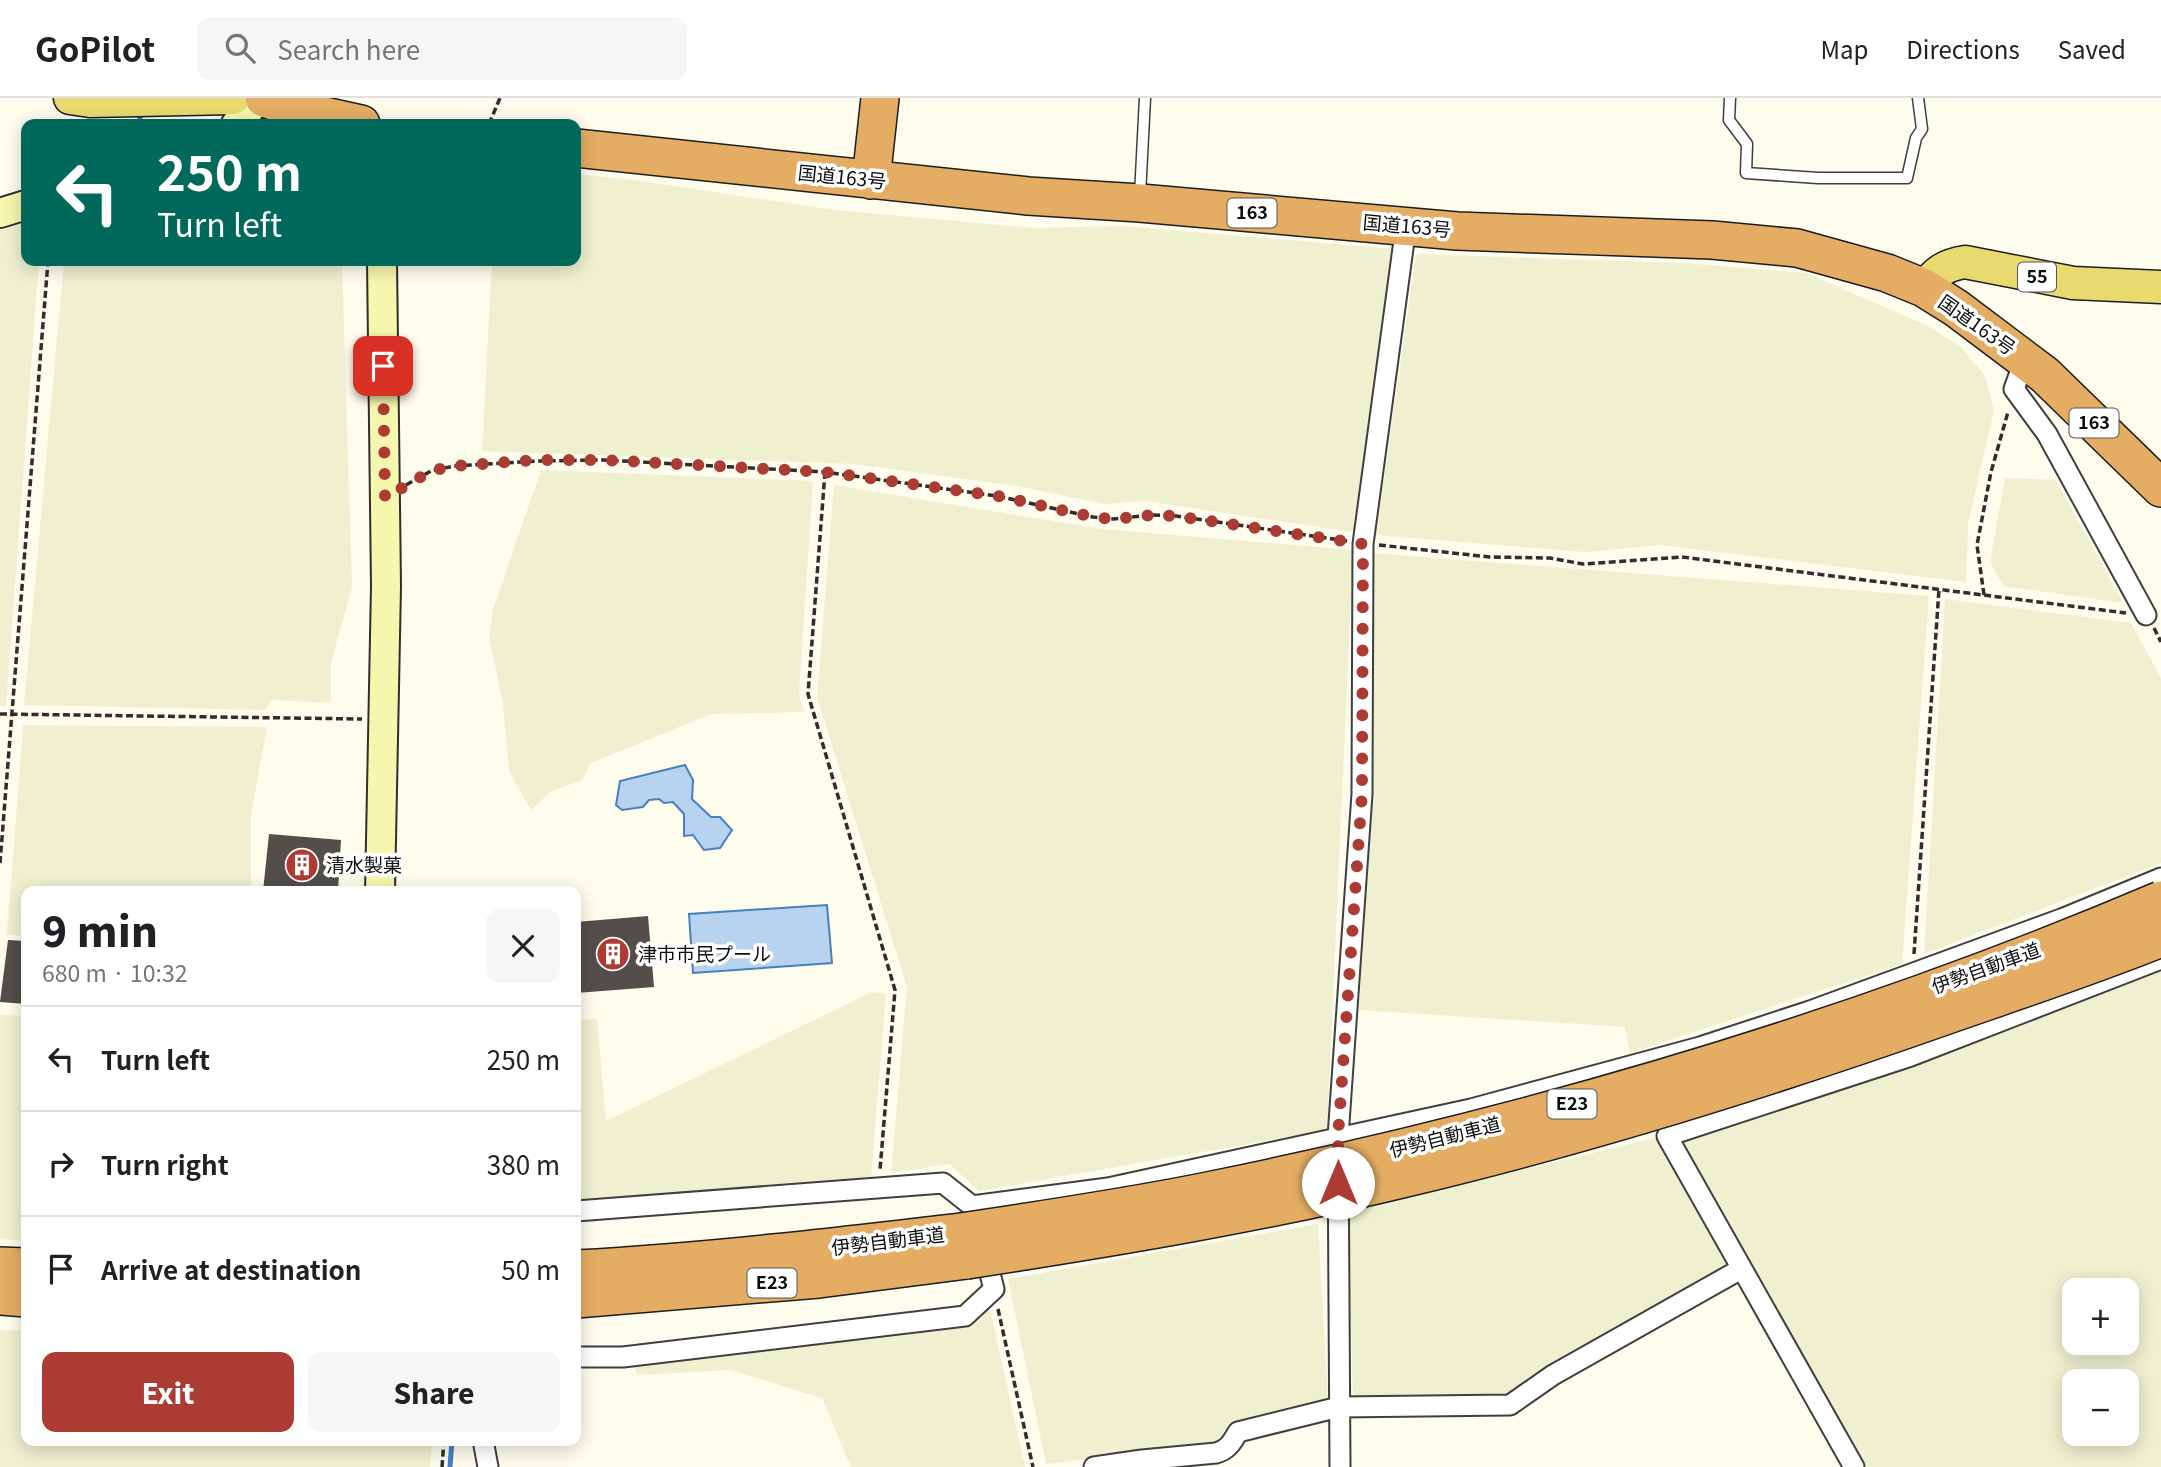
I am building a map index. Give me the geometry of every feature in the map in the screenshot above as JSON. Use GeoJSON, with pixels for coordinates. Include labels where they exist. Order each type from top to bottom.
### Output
{"type":"FeatureCollection","features":[{"type":"Feature","properties":{"kind":"highway"},"geometry":{"type":"LineString","coordinates":[[262,98],[306,113],[336,119]]}},
{"type":"Feature","properties":{"kind":"highway"},"geometry":{"type":"LineString","coordinates":[[871,180],[880,98]]}},
{"type":"Feature","properties":{"kind":"highway","name":"国道163号"},"geometry":{"type":"LineString","coordinates":[[581,149],[1028,196],[1515,234],[1712,240],[1797,248],[1856,263],[1924,288],[1956,307],[2020,374],[2161,488]]}},
{"type":"Feature","properties":{"kind":"highway","name":"伊勢自動車道"},"geometry":{"type":"LineString","coordinates":[[581,1299],[819,1279],[967,1233],[1201,1192],[1407,1147],[1554,1110],[1864,1013],[2097,927],[2161,900]]}},
{"type":"Feature","properties":{"kind":"highway","name":"伊勢自動車道"},"geometry":{"type":"LineString","coordinates":[[581,1269],[662,1264],[967,1233],[1220,1218],[1413,1176],[1714,1094],[1862,1045],[2161,937]]}},
{"type":"Feature","properties":{"kind":"highway"},"geometry":{"type":"LineString","coordinates":[[0,1266],[21,1267]]}},
{"type":"Feature","properties":{"kind":"highway"},"geometry":{"type":"LineString","coordinates":[[0,1296],[21,1298]]}},
{"type":"Feature","properties":{"kind":"main road"},"geometry":{"type":"LineString","coordinates":[[70,98],[90,101],[233,98]]}},
{"type":"Feature","properties":{"kind":"main road","name":"55"},"geometry":{"type":"LineString","coordinates":[[1924,288],[1935,273],[1948,264],[1965,262],[2073,284],[2161,287]]}},
{"type":"Feature","properties":{"kind":"street"},"geometry":{"type":"LineString","coordinates":[[241,119],[262,98]]}},
{"type":"Feature","properties":{"kind":"street"},"geometry":{"type":"LineString","coordinates":[[0,213],[21,207]]}},
{"type":"Feature","properties":{"kind":"street"},"geometry":{"type":"LineString","coordinates":[[1340,1467],[1338,1137],[1362,794],[1363,544],[1406,226]]}},
{"type":"Feature","properties":{"kind":"street"},"geometry":{"type":"LineString","coordinates":[[380,886],[385,720],[382,266]]}},
{"type":"Feature","properties":{"kind":"street"},"geometry":{"type":"LineString","coordinates":[[2020,374],[2047,434],[2146,615]]}},
{"type":"Feature","properties":{"kind":"street"},"geometry":{"type":"LineString","coordinates":[[967,1233],[1108,1188],[1471,1110],[1700,1047],[1810,1011],[2064,918],[2161,878]]}},
{"type":"Feature","properties":{"kind":"street"},"geometry":{"type":"LineString","coordinates":[[1854,1467],[1667,1136],[1911,1056],[2161,959]]}},
{"type":"Feature","properties":{"kind":"street"},"geometry":{"type":"LineString","coordinates":[[581,1211],[943,1183],[994,1289],[965,1316],[623,1357],[581,1357]]}},
{"type":"Feature","properties":{"kind":"street"},"geometry":{"type":"LineString","coordinates":[[1094,1467],[1216,1453],[1230,1446],[1238,1432],[1339,1407],[1510,1405],[1553,1375],[1741,1269]]}},
{"type":"Feature","properties":{"kind":"street"},"geometry":{"type":"LineString","coordinates":[[484,1446],[488,1467]]}},
{"type":"Feature","properties":{"kind":"lane"},"geometry":{"type":"LineString","coordinates":[[1140,203],[1145,98]]}},
{"type":"Feature","properties":{"kind":"lane"},"geometry":{"type":"LineString","coordinates":[[1730,98],[1729,120],[1747,144],[1746,173],[1818,178],[1907,178],[1916,138],[1922,129],[1918,98]]}},
{"type":"Feature","properties":{"kind":"path"},"geometry":{"type":"LineString","coordinates":[[491,119],[500,98]]}},
{"type":"Feature","properties":{"kind":"path"},"geometry":{"type":"LineString","coordinates":[[0,863],[48,266]]}},
{"type":"Feature","properties":{"kind":"path"},"geometry":{"type":"LineString","coordinates":[[1984,595],[1977,545],[1991,472],[2020,374]]}},
{"type":"Feature","properties":{"kind":"path"},"geometry":{"type":"LineString","coordinates":[[385,498],[431,471],[454,466],[537,460],[604,460],[825,472],[998,496],[1093,517],[1113,519],[1152,515],[1176,516],[1363,544],[1490,557],[1550,558],[1583,564],[1682,557],[2146,615],[2161,642]]}},
{"type":"Feature","properties":{"kind":"path"},"geometry":{"type":"LineString","coordinates":[[825,472],[808,695],[895,990],[878,1188]]}},
{"type":"Feature","properties":{"kind":"path"},"geometry":{"type":"LineString","coordinates":[[1913,973],[1939,589]]}},
{"type":"Feature","properties":{"kind":"path"},"geometry":{"type":"LineString","coordinates":[[0,714],[385,720]]}},
{"type":"Feature","properties":{"kind":"path"},"geometry":{"type":"LineString","coordinates":[[994,1289],[1033,1467]]}},
{"type":"Feature","properties":{"kind":"path"},"geometry":{"type":"LineString","coordinates":[[442,1467],[444,1446]]}},
{"type":"Feature","properties":{"kind":"green space"},"geometry":{"type":"Polygon","coordinates":[[[581,175],[835,210],[1035,228],[1123,226],[1395,249],[1353,532],[1145,501],[1105,504],[1017,486],[854,464],[482,451],[492,266],[581,266],[581,175]]]}},
{"type":"Feature","properties":{"kind":"green space"},"geometry":{"type":"Polygon","coordinates":[[[21,217],[21,266],[39,266],[6,706],[0,706],[0,223],[21,217]]]}},
{"type":"Feature","properties":{"kind":"green space"},"geometry":{"type":"Polygon","coordinates":[[[1416,254],[1683,263],[1806,273],[1928,326],[1961,347],[1985,376],[1994,410],[1968,524],[1966,582],[1660,545],[1585,552],[1376,535],[1416,254]]]}},
{"type":"Feature","properties":{"kind":"green space"},"geometry":{"type":"Polygon","coordinates":[[[64,266],[342,266],[352,587],[331,663],[331,703],[271,700],[266,710],[24,705],[64,266]]]}},
{"type":"Feature","properties":{"kind":"green space"},"geometry":{"type":"Polygon","coordinates":[[[541,470],[813,481],[799,694],[804,712],[711,714],[591,763],[582,780],[550,792],[531,810],[509,771],[503,703],[489,638],[493,610],[541,470]]]}},
{"type":"Feature","properties":{"kind":"green space"},"geometry":{"type":"Polygon","coordinates":[[[2005,478],[2056,480],[2123,603],[2003,586],[1990,562],[2005,478]]]}},
{"type":"Feature","properties":{"kind":"green space"},"geometry":{"type":"Polygon","coordinates":[[[834,485],[1101,529],[1353,550],[1327,1130],[979,1191],[949,1164],[891,1173],[907,987],[817,697],[834,485]]]}},
{"type":"Feature","properties":{"kind":"green space"},"geometry":{"type":"Polygon","coordinates":[[[1372,553],[1929,596],[1902,964],[1630,1053],[1625,1027],[1359,1010],[1374,758],[1372,553]]]}},
{"type":"Feature","properties":{"kind":"green space"},"geometry":{"type":"Polygon","coordinates":[[[1945,599],[2131,623],[2161,678],[2161,863],[1924,954],[1945,599]]]}},
{"type":"Feature","properties":{"kind":"green space"},"geometry":{"type":"Polygon","coordinates":[[[23,725],[267,727],[251,814],[251,886],[21,886],[21,936],[7,935],[23,725]]]}},
{"type":"Feature","properties":{"kind":"green space"},"geometry":{"type":"Polygon","coordinates":[[[2161,970],[2161,1467],[1864,1467],[1683,1142],[1916,1066],[2161,970]]]}},
{"type":"Feature","properties":{"kind":"green space"},"geometry":{"type":"Polygon","coordinates":[[[872,992],[886,994],[871,1178],[581,1200],[581,1020],[597,1019],[606,1121],[872,992]]]}},
{"type":"Feature","properties":{"kind":"green space"},"geometry":{"type":"Polygon","coordinates":[[[0,1015],[21,1016],[21,1241],[0,1239],[0,1015]]]}},
{"type":"Feature","properties":{"kind":"green space"},"geometry":{"type":"Polygon","coordinates":[[[1655,1138],[1729,1266],[1506,1395],[1353,1398],[1348,1212],[1655,1138]]]}},
{"type":"Feature","properties":{"kind":"green space"},"geometry":{"type":"Polygon","coordinates":[[[1318,1224],[1328,1401],[1228,1424],[1217,1443],[1046,1464],[1008,1279],[1318,1224]]]}},
{"type":"Feature","properties":{"kind":"green space"},"geometry":{"type":"Polygon","coordinates":[[[989,1304],[1025,1467],[851,1467],[822,1398],[731,1370],[637,1375],[634,1364],[964,1328],[982,1319],[989,1304]]]}},
{"type":"Feature","properties":{"kind":"green space"},"geometry":{"type":"Polygon","coordinates":[[[0,1330],[21,1331],[21,1446],[432,1446],[430,1467],[0,1467],[0,1330]]]}},
{"type":"Feature","properties":{"kind":"water"},"geometry":{"type":"Polygon","coordinates":[[[685,765],[693,780],[692,799],[711,817],[720,817],[732,830],[720,848],[704,850],[693,835],[684,836],[684,814],[673,802],[649,800],[643,807],[622,810],[616,805],[620,781],[685,765]]]}},
{"type":"Feature","properties":{"kind":"water"},"geometry":{"type":"Polygon","coordinates":[[[827,905],[832,963],[693,973],[689,914],[827,905]]]}},
{"type":"Feature","properties":{"kind":"building","name":"清水製菓"},"geometry":{"type":"Polygon","coordinates":[[[269,834],[341,840],[338,886],[264,886],[269,834]]]}},
{"type":"Feature","properties":{"kind":"building","name":"津市市民プール"},"geometry":{"type":"Polygon","coordinates":[[[648,916],[654,987],[581,993],[581,922],[648,916]]]}},
{"type":"Feature","properties":{"kind":"building"},"geometry":{"type":"Polygon","coordinates":[[[8,940],[21,941],[21,1004],[0,1002],[8,940]]]}},
{"type":"Feature","properties":{"kind":"waterway"},"geometry":{"type":"LineString","coordinates":[[3,198],[21,193]]}},
{"type":"Feature","properties":{"kind":"waterway"},"geometry":{"type":"LineString","coordinates":[[450,1467],[452,1446]]}},
{"type":"Feature","properties":{"kind":"place","name":"清水製菓"},"geometry":{"type":"Point","coordinates":[302,865]}},
{"type":"Feature","properties":{"kind":"place","name":"津市市民プール"},"geometry":{"type":"Point","coordinates":[613,954]}},
{"type":"Feature","properties":{"kind":"route"},"geometry":{"type":"LineString","coordinates":[[383,366],[385,498],[431,471],[454,466],[537,460],[604,460],[825,472],[998,496],[1093,517],[1113,519],[1152,515],[1176,516],[1363,544],[1362,794],[1338,1137],[1338,1183]]}}]}
